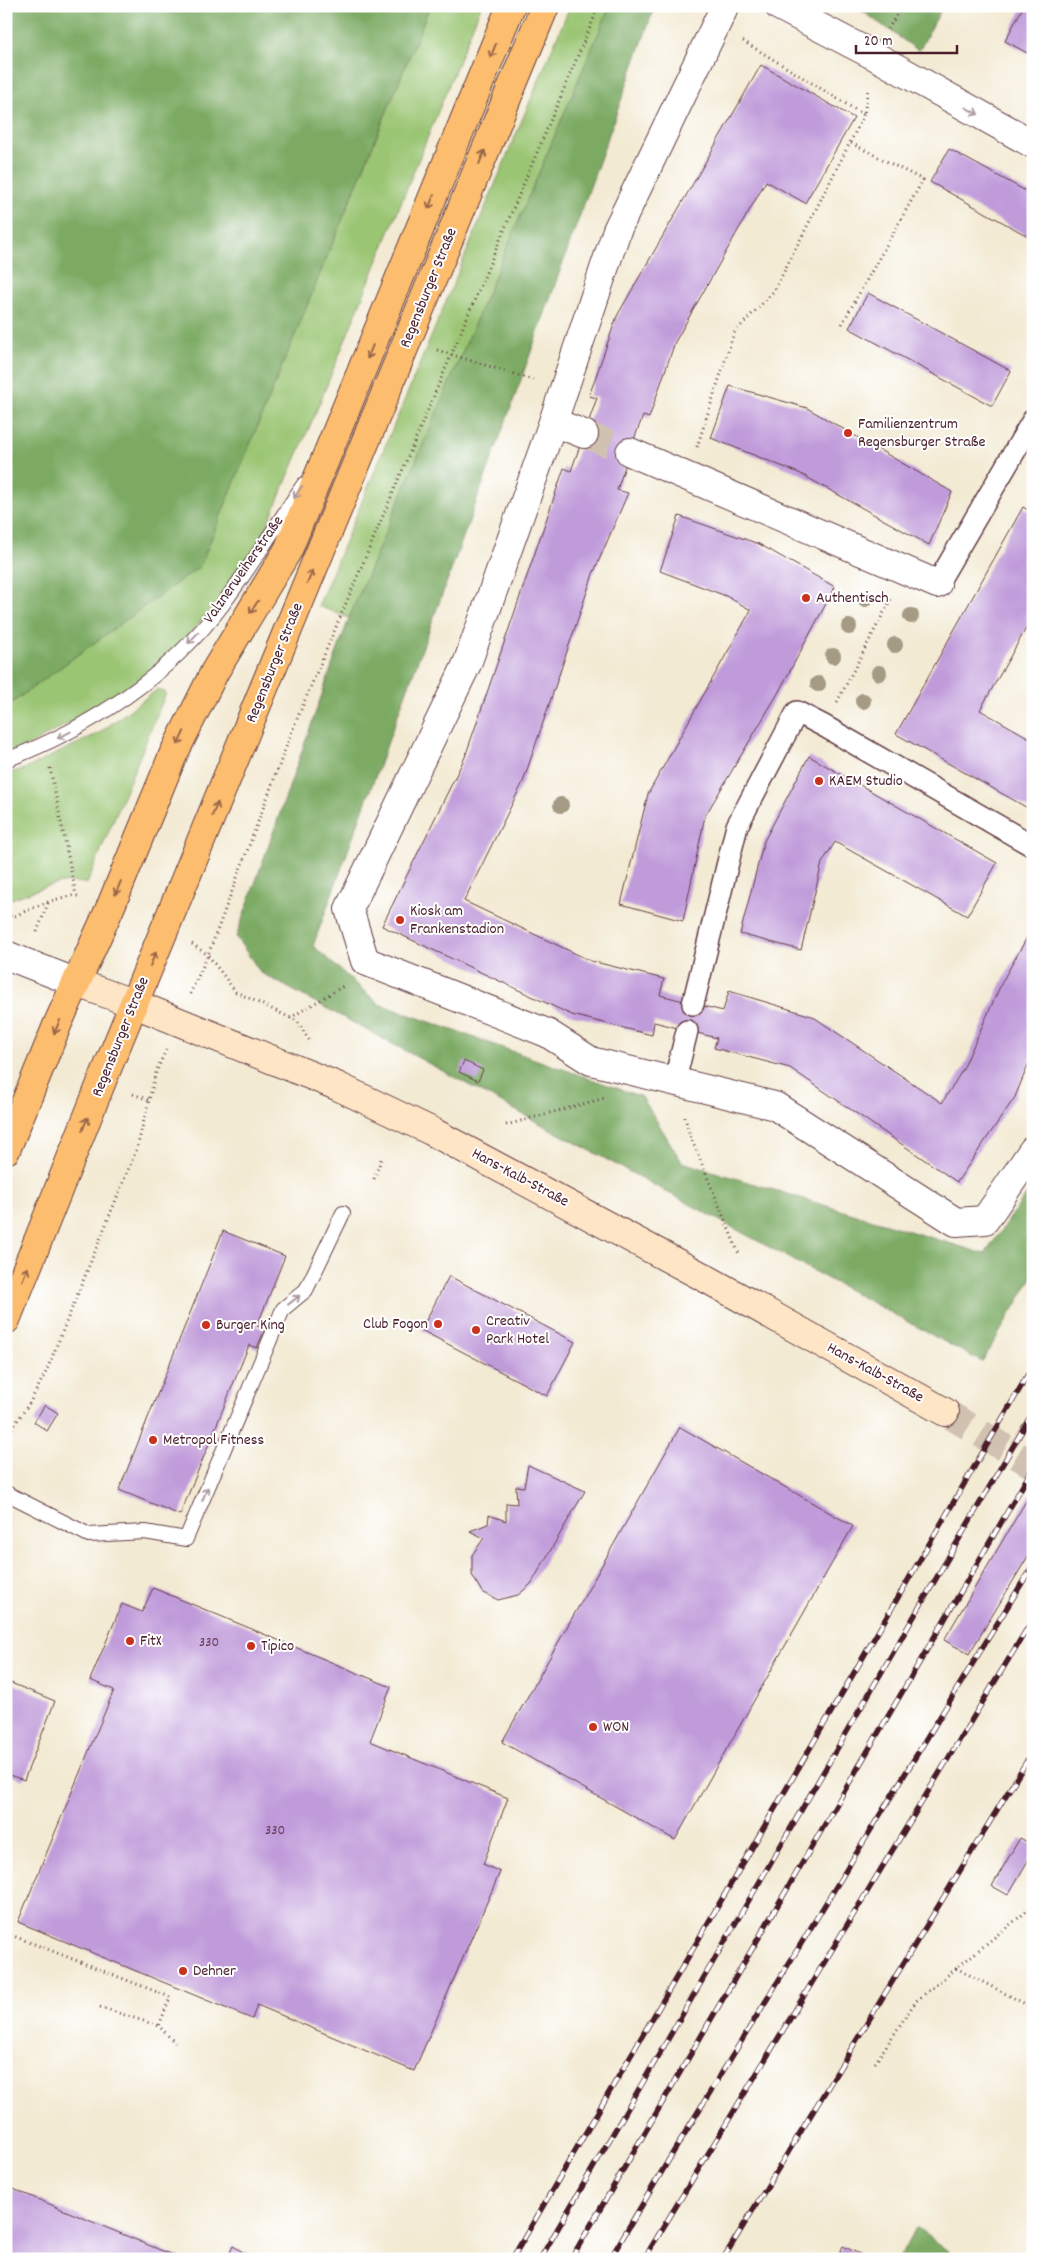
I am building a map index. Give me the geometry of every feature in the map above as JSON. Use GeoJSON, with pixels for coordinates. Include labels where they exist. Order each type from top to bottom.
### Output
{"type":"FeatureCollection","features":[{"type":"Feature","properties":{"kind":"main road"},"geometry":{"type":"LineString","coordinates":[[6,1150],[110,908],[173,755],[219,664],[288,550],[511,6]]}},
{"type":"Feature","properties":{"kind":"main road","name":"Regensburger Straße"},"geometry":{"type":"LineString","coordinates":[[6,1320],[545,6]]}},
{"type":"Feature","properties":{"kind":"main road","name":"Hans-Kalb-Straße"},"geometry":{"type":"LineString","coordinates":[[77,982],[337,1086],[431,1131],[690,1270],[945,1412]]}},
{"type":"Feature","properties":{"kind":"street"},"geometry":{"type":"LineString","coordinates":[[779,6],[873,55],[1033,144]]}},
{"type":"Feature","properties":{"kind":"street"},"geometry":{"type":"LineString","coordinates":[[720,15],[617,230],[553,422],[467,664],[349,909],[365,962],[547,1032],[590,1061],[675,1080],[775,1106],[956,1222],[986,1220],[1033,1150]]}},
{"type":"Feature","properties":{"kind":"street"},"geometry":{"type":"LineString","coordinates":[[630,452],[937,584],[1033,420]]}},
{"type":"Feature","properties":{"kind":"street"},"geometry":{"type":"LineString","coordinates":[[553,422],[584,434]]}},
{"type":"Feature","properties":{"kind":"street"},"geometry":{"type":"LineString","coordinates":[[693,1004],[736,826],[797,712],[1033,846]]}},
{"type":"Feature","properties":{"kind":"street"},"geometry":{"type":"LineString","coordinates":[[6,955],[77,982]]}},
{"type":"Feature","properties":{"kind":"street"},"geometry":{"type":"LineString","coordinates":[[675,1080],[687,1031]]}},
{"type":"Feature","properties":{"kind":"lane","name":"Valznerweiherstraße"},"geometry":{"type":"LineString","coordinates":[[6,760],[42,746],[118,704],[174,657],[207,624],[252,563],[335,437]]}},
{"type":"Feature","properties":{"kind":"lane"},"geometry":{"type":"LineString","coordinates":[[6,1493],[89,1535],[145,1532],[186,1539],[283,1309],[306,1290],[343,1213]]}},
{"type":"Feature","properties":{"kind":"path"},"geometry":{"type":"LineString","coordinates":[[6,1436],[30,1404],[46,1372],[137,1148],[156,1072],[208,955],[294,726],[599,6]]}},
{"type":"Feature","properties":{"kind":"path"},"geometry":{"type":"LineString","coordinates":[[687,476],[734,333],[774,291],[864,115],[873,55],[898,12],[916,6]]}},
{"type":"Feature","properties":{"kind":"path"},"geometry":{"type":"LineString","coordinates":[[720,15],[864,115]]}},
{"type":"Feature","properties":{"kind":"path"},"geometry":{"type":"LineString","coordinates":[[842,324],[923,180],[851,143]]}},
{"type":"Feature","properties":{"kind":"path"},"geometry":{"type":"LineString","coordinates":[[409,338],[452,356],[533,380],[562,393]]}},
{"type":"Feature","properties":{"kind":"path"},"geometry":{"type":"LineString","coordinates":[[824,726],[906,570]]}},
{"type":"Feature","properties":{"kind":"path"},"geometry":{"type":"LineString","coordinates":[[42,746],[49,762],[76,895]]}},
{"type":"Feature","properties":{"kind":"path"},"geometry":{"type":"LineString","coordinates":[[37,932],[48,902]]}},
{"type":"Feature","properties":{"kind":"path"},"geometry":{"type":"LineString","coordinates":[[208,955],[236,992],[298,1021],[312,1046]]}},
{"type":"Feature","properties":{"kind":"path"},"geometry":{"type":"LineString","coordinates":[[290,1018],[343,988],[365,962]]}},
{"type":"Feature","properties":{"kind":"path"},"geometry":{"type":"LineString","coordinates":[[133,1094],[149,1100]]}},
{"type":"Feature","properties":{"kind":"path"},"geometry":{"type":"LineString","coordinates":[[506,1125],[609,1097]]}},
{"type":"Feature","properties":{"kind":"path"},"geometry":{"type":"LineString","coordinates":[[689,1133],[739,1254]]}},
{"type":"Feature","properties":{"kind":"path"},"geometry":{"type":"LineString","coordinates":[[374,1179],[382,1157]]}},
{"type":"Feature","properties":{"kind":"path"},"geometry":{"type":"LineString","coordinates":[[875,2063],[916,2001],[1033,1906]]}},
{"type":"Feature","properties":{"kind":"path"},"geometry":{"type":"LineString","coordinates":[[6,1933],[170,1997],[158,2026]]}},
{"type":"Feature","properties":{"kind":"path"},"geometry":{"type":"LineString","coordinates":[[956,1968],[1033,2008]]}},
{"type":"Feature","properties":{"kind":"path"},"geometry":{"type":"LineString","coordinates":[[100,2007],[158,2026],[174,2043]]}},
{"type":"Feature","properties":{"kind":"green space"},"geometry":{"type":"Polygon","coordinates":[[[6,6],[430,6],[200,566],[6,707],[6,6]]]}},
{"type":"Feature","properties":{"kind":"green space"},"geometry":{"type":"Polygon","coordinates":[[[430,6],[481,6],[318,407],[268,523],[249,558],[227,591],[169,657],[113,699],[29,745],[6,753],[6,707],[200,566],[430,6]]]}},
{"type":"Feature","properties":{"kind":"green space"},"geometry":{"type":"Polygon","coordinates":[[[570,6],[610,6],[349,618],[318,606],[570,6]]]}},
{"type":"Feature","properties":{"kind":"green space"},"geometry":{"type":"Polygon","coordinates":[[[610,6],[655,6],[518,388],[313,946],[379,1004],[642,1097],[682,1162],[985,1254],[1033,1185],[1033,1276],[982,1362],[261,973],[236,937],[349,618],[610,6]]]}},
{"type":"Feature","properties":{"kind":"green space"},"geometry":{"type":"Polygon","coordinates":[[[855,6],[943,6],[919,51],[855,6]]]}},
{"type":"Feature","properties":{"kind":"green space"},"geometry":{"type":"Polygon","coordinates":[[[158,689],[166,693],[87,884],[68,882],[39,889],[11,899],[6,897],[6,774],[27,768],[99,733],[158,689]]]}},
{"type":"Feature","properties":{"kind":"green space"},"geometry":{"type":"Polygon","coordinates":[[[916,2227],[949,2251],[945,2259],[899,2259],[916,2227]]]}},
{"type":"Feature","properties":{"kind":"building"},"geometry":{"type":"Polygon","coordinates":[[[1023,7],[1033,12],[1033,56],[1005,41],[1023,7]]]}},
{"type":"Feature","properties":{"kind":"building"},"geometry":{"type":"Polygon","coordinates":[[[761,65],[854,118],[805,203],[766,181],[675,342],[649,418],[643,416],[636,434],[617,490],[628,493],[593,574],[523,782],[464,901],[591,961],[664,979],[660,995],[723,1011],[729,991],[812,1016],[942,1103],[963,1069],[1003,980],[1033,927],[1033,1053],[1015,1097],[957,1182],[790,1068],[714,1048],[717,1038],[654,1022],[652,1035],[572,1015],[382,926],[465,757],[564,468],[571,471],[597,398],[589,396],[617,316],[761,65]]]}},
{"type":"Feature","properties":{"kind":"building"},"geometry":{"type":"Polygon","coordinates":[[[949,149],[1033,195],[1033,239],[930,182],[949,149]]]}},
{"type":"Feature","properties":{"kind":"building"},"geometry":{"type":"Polygon","coordinates":[[[868,293],[1011,371],[992,406],[849,328],[868,293]]]}},
{"type":"Feature","properties":{"kind":"building"},"geometry":{"type":"Polygon","coordinates":[[[730,386],[807,408],[952,492],[929,545],[799,473],[711,438],[730,386]]]}},
{"type":"Feature","properties":{"kind":"building"},"geometry":{"type":"Polygon","coordinates":[[[1023,507],[1033,513],[1033,616],[980,710],[1033,740],[1033,811],[896,734],[1023,507]]]}},
{"type":"Feature","properties":{"kind":"building"},"geometry":{"type":"Polygon","coordinates":[[[679,516],[759,544],[835,587],[777,695],[705,816],[683,921],[621,904],[648,794],[751,610],[726,596],[660,571],[679,516]]]}},
{"type":"Feature","properties":{"kind":"building"},"geometry":{"type":"Polygon","coordinates":[[[809,756],[997,863],[967,916],[835,842],[822,863],[801,950],[740,934],[764,841],[809,756]]]}},
{"type":"Feature","properties":{"kind":"building"},"geometry":{"type":"Polygon","coordinates":[[[464,1061],[483,1070],[478,1081],[459,1072],[464,1061]]]}},
{"type":"Feature","properties":{"kind":"building"},"geometry":{"type":"Polygon","coordinates":[[[223,1231],[285,1256],[257,1326],[265,1329],[257,1348],[249,1345],[180,1515],[119,1490],[223,1231]]]}},
{"type":"Feature","properties":{"kind":"building"},"geometry":{"type":"Polygon","coordinates":[[[449,1276],[575,1342],[547,1396],[421,1330],[449,1276]]]}},
{"type":"Feature","properties":{"kind":"building"},"geometry":{"type":"Polygon","coordinates":[[[45,1405],[58,1413],[47,1431],[34,1422],[45,1405]]]}},
{"type":"Feature","properties":{"kind":"building"},"geometry":{"type":"Polygon","coordinates":[[[680,1427],[853,1526],[675,1840],[502,1742],[680,1427]]]}},
{"type":"Feature","properties":{"kind":"building"},"geometry":{"type":"Polygon","coordinates":[[[528,1465],[585,1491],[531,1584],[518,1595],[498,1600],[482,1592],[472,1575],[472,1555],[484,1538],[470,1531],[488,1524],[489,1515],[506,1521],[506,1503],[517,1504],[516,1486],[524,1487],[528,1465]]]}},
{"type":"Feature","properties":{"kind":"building"},"geometry":{"type":"Polygon","coordinates":[[[1033,1489],[1033,1548],[969,1654],[944,1640],[1033,1489]]]}},
{"type":"Feature","properties":{"kind":"building"},"geometry":{"type":"Polygon","coordinates":[[[153,1588],[391,1687],[370,1741],[508,1798],[483,1864],[500,1872],[414,2071],[257,2005],[252,2019],[18,1922],[114,1690],[90,1680],[122,1604],[142,1612],[153,1588]]]}},
{"type":"Feature","properties":{"kind":"building"},"geometry":{"type":"Polygon","coordinates":[[[6,1681],[55,1701],[24,1780],[6,1774],[6,1681]]]}},
{"type":"Feature","properties":{"kind":"building"},"geometry":{"type":"Polygon","coordinates":[[[1020,1838],[1033,1845],[1033,1852],[1008,1895],[992,1886],[1020,1838]]]}},
{"type":"Feature","properties":{"kind":"building"},"geometry":{"type":"Polygon","coordinates":[[[6,2186],[182,2259],[6,2259],[6,2186]]]}},
{"type":"Feature","properties":{"kind":"building"},"geometry":{"type":"Polygon","coordinates":[[[233,2246],[254,2259],[227,2259],[233,2246]]]}},
{"type":"Feature","properties":{"kind":"building"},"geometry":{"type":"Polygon","coordinates":[[[843,2246],[870,2259],[837,2259],[843,2246]]]}},
{"type":"Feature","properties":{"kind":"tunnel"},"geometry":{"type":"LineString","coordinates":[[584,434],[630,452]]}},
{"type":"Feature","properties":{"kind":"tunnel"},"geometry":{"type":"LineString","coordinates":[[945,1412],[1033,1465]]}},
{"type":"Feature","properties":{"kind":"railway"},"geometry":{"type":"LineString","coordinates":[[512,2259],[1033,1366]]}},
{"type":"Feature","properties":{"kind":"railway"},"geometry":{"type":"LineString","coordinates":[[540,2259],[1033,1412]]}},
{"type":"Feature","properties":{"kind":"railway"},"geometry":{"type":"LineString","coordinates":[[571,2259],[1033,1468]]}},
{"type":"Feature","properties":{"kind":"railway"},"geometry":{"type":"LineString","coordinates":[[610,2259],[674,2151],[1033,1565]]}},
{"type":"Feature","properties":{"kind":"railway"},"geometry":{"type":"LineString","coordinates":[[644,2259],[1033,1619]]}},
{"type":"Feature","properties":{"kind":"railway"},"geometry":{"type":"LineString","coordinates":[[723,2259],[1033,1751]]}},
{"type":"Feature","properties":{"kind":"place","name":"Familienzentrum Regensburger Straße"},"geometry":{"type":"Point","coordinates":[848,433]}},
{"type":"Feature","properties":{"kind":"place","name":"Authentisch"},"geometry":{"type":"Point","coordinates":[806,598]}},
{"type":"Feature","properties":{"kind":"place","name":"KAEM Studio"},"geometry":{"type":"Point","coordinates":[819,781]}},
{"type":"Feature","properties":{"kind":"place","name":"Kiosk am Frankenstadion"},"geometry":{"type":"Point","coordinates":[400,920]}},
{"type":"Feature","properties":{"kind":"place","name":"Club Fogon"},"geometry":{"type":"Point","coordinates":[438,1324]}},
{"type":"Feature","properties":{"kind":"place","name":"Burger King"},"geometry":{"type":"Point","coordinates":[206,1325]}},
{"type":"Feature","properties":{"kind":"place","name":"Creativ Park Hotel"},"geometry":{"type":"Point","coordinates":[476,1330]}},
{"type":"Feature","properties":{"kind":"place","name":"Metropol Fitness"},"geometry":{"type":"Point","coordinates":[153,1440]}},
{"type":"Feature","properties":{"kind":"place","name":"FitX"},"geometry":{"type":"Point","coordinates":[130,1641]}},
{"type":"Feature","properties":{"kind":"place","name":"Tipico"},"geometry":{"type":"Point","coordinates":[251,1646]}},
{"type":"Feature","properties":{"kind":"place","name":"WON"},"geometry":{"type":"Point","coordinates":[593,1727]}},
{"type":"Feature","properties":{"kind":"place","name":"Dehner"},"geometry":{"type":"Point","coordinates":[183,1971]}}]}
